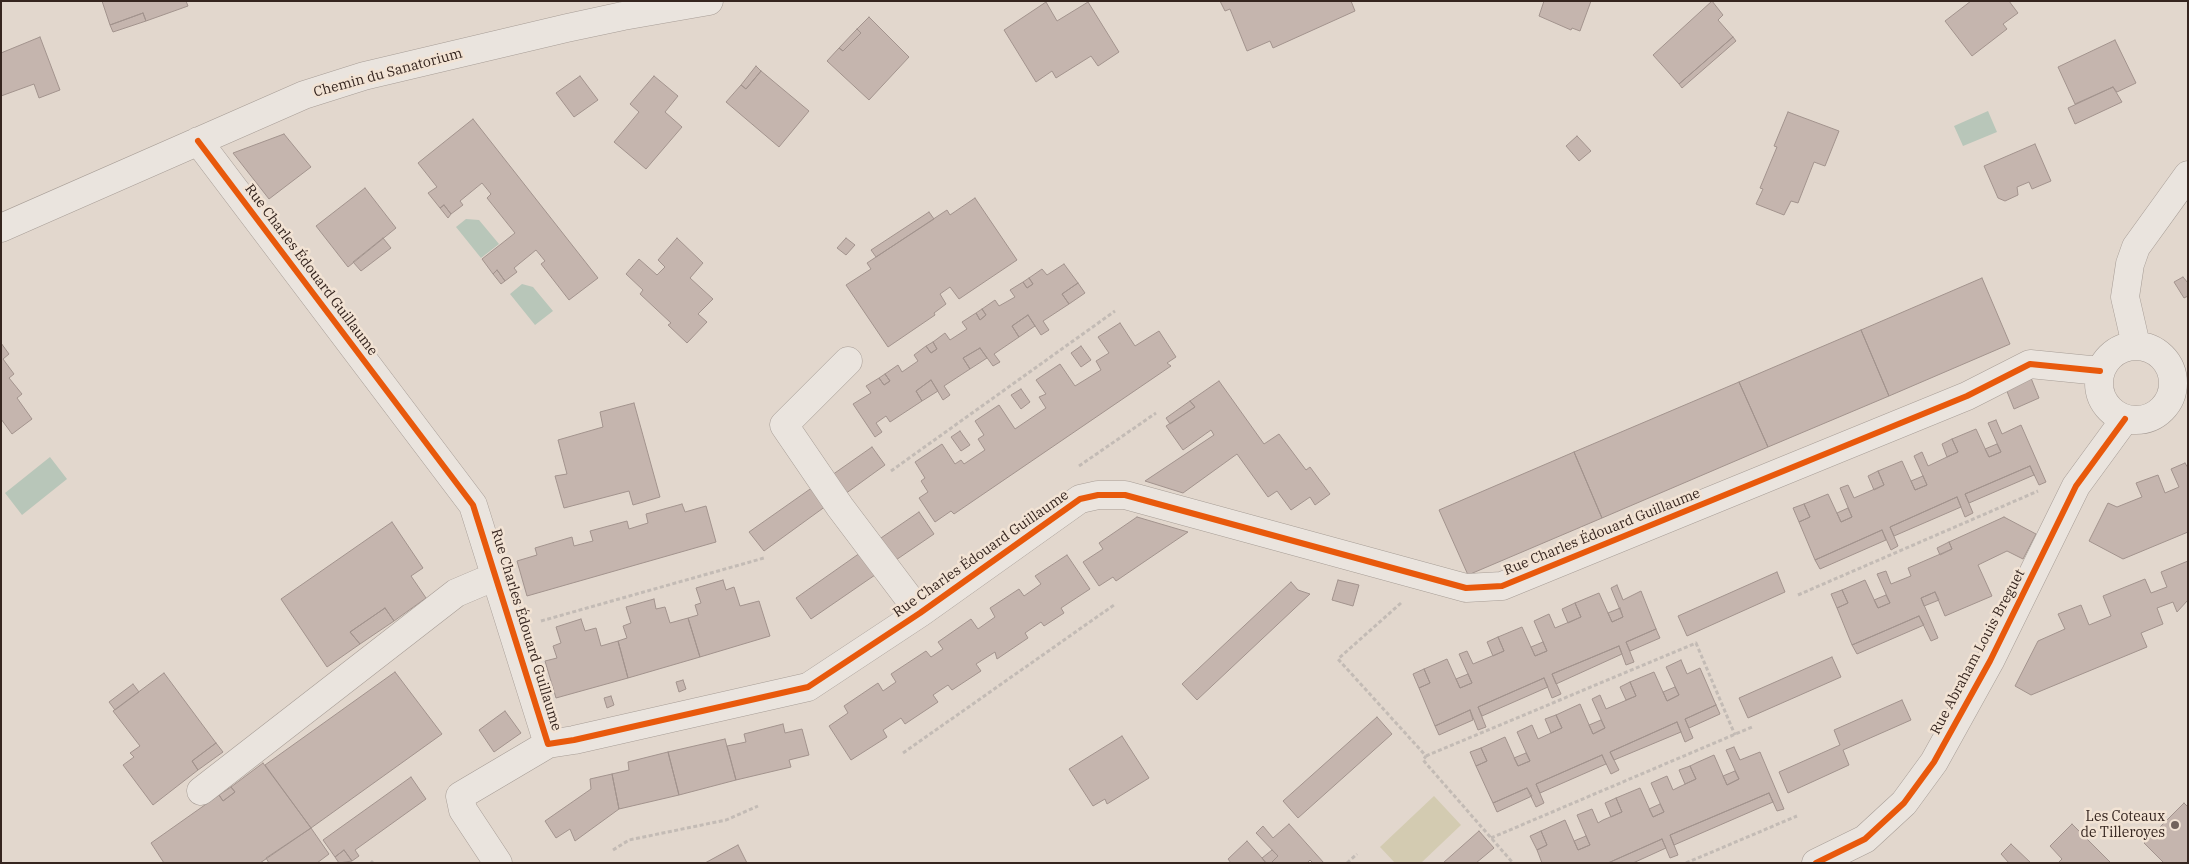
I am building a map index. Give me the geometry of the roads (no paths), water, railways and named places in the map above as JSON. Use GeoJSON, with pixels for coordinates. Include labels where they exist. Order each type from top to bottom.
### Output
{"type":"FeatureCollection","features":[{"type":"Feature","properties":{"kind":"street","name":"Chemin du Sanatorium"},"geometry":{"type":"LineString","coordinates":[[1,228],[304,95],[364,76],[623,16],[709,1]]}},
{"type":"Feature","properties":{"kind":"street","name":"Rue Charles Édouard Guillaume"},"geometry":{"type":"LineString","coordinates":[[198,141],[473,505],[548,744]]}},
{"type":"Feature","properties":{"kind":"street"},"geometry":{"type":"LineString","coordinates":[[2136,345],[2125,297],[2130,264],[2136,247],[2188,176]]}},
{"type":"Feature","properties":{"kind":"street"},"geometry":{"type":"LineString","coordinates":[[2136,345],[2147,347],[2158,352],[2180,370],[2167,404],[2159,412],[2148,418],[2137,420],[2125,419],[2106,405],[2100,395],[2100,371],[2105,361],[2114,352],[2124,347],[2136,345]]}},
{"type":"Feature","properties":{"kind":"street"},"geometry":{"type":"LineString","coordinates":[[848,361],[784,425],[840,507],[920,613]]}},
{"type":"Feature","properties":{"kind":"street","name":"Rue Charles Édouard Guillaume"},"geometry":{"type":"LineString","coordinates":[[498,863],[464,810],[460,796],[548,744],[574,740],[808,687],[920,613],[1080,499],[1098,495],[1125,495],[1466,588],[1502,586],[1967,396],[2030,364],[2100,371]]}},
{"type":"Feature","properties":{"kind":"street","name":"Rue Abraham Louis Breguet"},"geometry":{"type":"LineString","coordinates":[[1816,863],[1865,839],[1904,803],[1934,762],[1990,661],[2076,486],[2125,419]]}},
{"type":"Feature","properties":{"kind":"street","name":"Rue Charles Édouard Guillaume"},"geometry":{"type":"LineString","coordinates":[[201,791],[456,593],[496,576]]}},
{"type":"Feature","properties":{"kind":"place","name":"Les Coteaux de Tilleroyes"},"geometry":{"type":"Point","coordinates":[2175,825]}}]}
